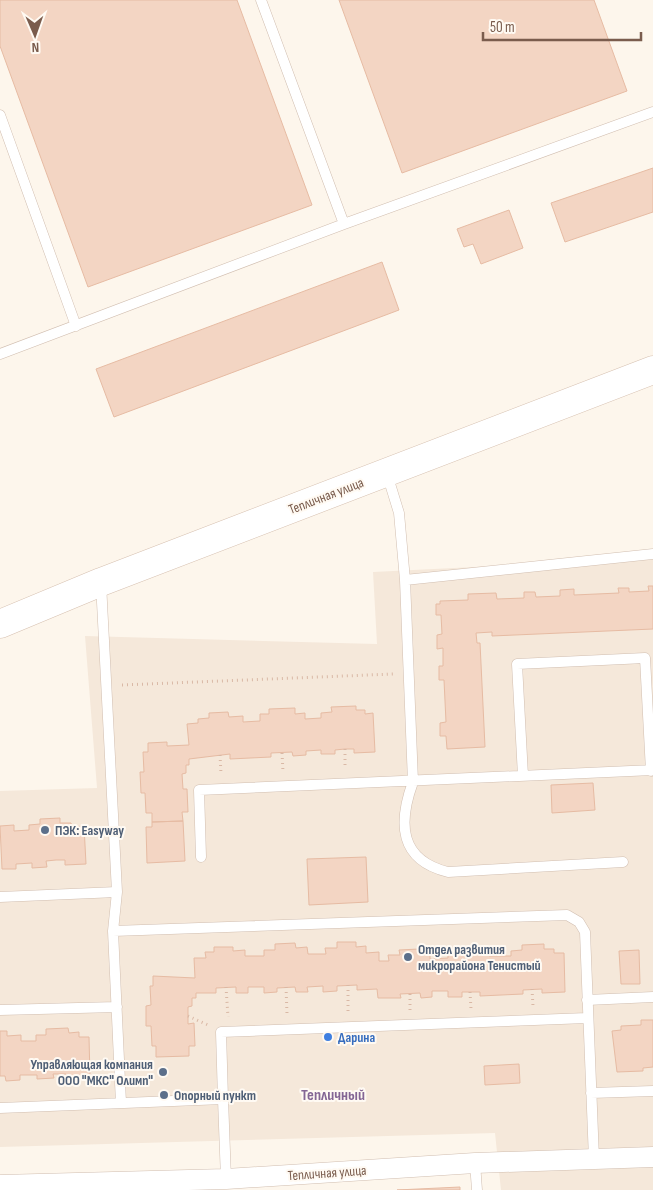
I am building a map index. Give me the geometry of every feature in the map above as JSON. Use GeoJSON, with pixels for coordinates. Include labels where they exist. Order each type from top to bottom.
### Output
{"type":"FeatureCollection","features":[{"type":"Feature","properties":{"kind":"street","name":"Тепличная улица"},"geometry":{"type":"LineString","coordinates":[[0,624],[101,582],[653,370]]}},
{"type":"Feature","properties":{"kind":"street","name":"Тепличная улица"},"geometry":{"type":"LineString","coordinates":[[0,1185],[226,1179],[476,1163],[653,1157]]}},
{"type":"Feature","properties":{"kind":"lane"},"geometry":{"type":"LineString","coordinates":[[261,0],[344,224]]}},
{"type":"Feature","properties":{"kind":"lane"},"geometry":{"type":"LineString","coordinates":[[0,354],[344,224],[653,112]]}},
{"type":"Feature","properties":{"kind":"lane"},"geometry":{"type":"LineString","coordinates":[[0,115],[76,326]]}},
{"type":"Feature","properties":{"kind":"lane"},"geometry":{"type":"LineString","coordinates":[[386,473],[399,513],[405,580],[413,782],[406,800],[404,820],[409,845],[430,867],[448,872],[623,862]]}},
{"type":"Feature","properties":{"kind":"lane"},"geometry":{"type":"LineString","coordinates":[[405,580],[653,554]]}},
{"type":"Feature","properties":{"kind":"lane"},"geometry":{"type":"LineString","coordinates":[[101,582],[108,686],[117,892],[113,931],[121,1103]]}},
{"type":"Feature","properties":{"kind":"lane"},"geometry":{"type":"LineString","coordinates":[[201,857],[199,790],[413,782],[652,770],[645,658],[517,664],[524,776]]}},
{"type":"Feature","properties":{"kind":"lane"},"geometry":{"type":"LineString","coordinates":[[0,897],[117,892]]}},
{"type":"Feature","properties":{"kind":"lane"},"geometry":{"type":"LineString","coordinates":[[113,931],[567,915],[579,922],[585,932],[594,1159]]}},
{"type":"Feature","properties":{"kind":"lane"},"geometry":{"type":"LineString","coordinates":[[587,1000],[653,997]]}},
{"type":"Feature","properties":{"kind":"lane"},"geometry":{"type":"LineString","coordinates":[[0,1010],[117,1007]]}},
{"type":"Feature","properties":{"kind":"lane"},"geometry":{"type":"LineString","coordinates":[[226,1179],[223,1099],[225,1032],[587,1018]]}},
{"type":"Feature","properties":{"kind":"lane"},"geometry":{"type":"LineString","coordinates":[[591,1093],[653,1091]]}},
{"type":"Feature","properties":{"kind":"lane"},"geometry":{"type":"LineString","coordinates":[[0,1108],[223,1099]]}},
{"type":"Feature","properties":{"kind":"lane"},"geometry":{"type":"LineString","coordinates":[[476,1163],[477,1190]]}},
{"type":"Feature","properties":{"kind":"path"},"geometry":{"type":"LineString","coordinates":[[108,686],[409,674]]}},
{"type":"Feature","properties":{"kind":"path"},"geometry":{"type":"LineString","coordinates":[[348,985],[348,1027]]}},
{"type":"Feature","properties":{"kind":"path"},"geometry":{"type":"LineString","coordinates":[[188,1016],[225,1032],[226,987]]}},
{"type":"Feature","properties":{"kind":"path"},"geometry":{"type":"LineString","coordinates":[[286,987],[287,1029]]}},
{"type":"Feature","properties":{"kind":"shaded area"},"geometry":{"type":"Polygon","coordinates":[[[653,558],[653,1190],[501,1190],[495,1133],[0,1147],[0,791],[97,788],[85,636],[377,644],[373,572],[653,558]]]}},
{"type":"Feature","properties":{"kind":"building"},"geometry":{"type":"Polygon","coordinates":[[[0,0],[237,0],[312,205],[88,287],[0,46],[0,0]]]}},
{"type":"Feature","properties":{"kind":"building"},"geometry":{"type":"Polygon","coordinates":[[[339,0],[594,0],[627,91],[402,173],[339,0]]]}},
{"type":"Feature","properties":{"kind":"building"},"geometry":{"type":"Polygon","coordinates":[[[653,168],[653,212],[565,242],[551,203],[653,168]]]}},
{"type":"Feature","properties":{"kind":"building"},"geometry":{"type":"Polygon","coordinates":[[[509,210],[523,248],[481,264],[473,244],[464,247],[457,229],[509,210]]]}},
{"type":"Feature","properties":{"kind":"building"},"geometry":{"type":"Polygon","coordinates":[[[382,262],[399,310],[114,417],[96,369],[382,262]]]}},
{"type":"Feature","properties":{"kind":"building"},"geometry":{"type":"Polygon","coordinates":[[[648,586],[653,586],[653,629],[492,636],[492,632],[476,633],[477,643],[480,643],[485,747],[447,749],[446,736],[440,736],[440,723],[446,722],[444,680],[439,680],[439,666],[443,666],[443,648],[437,649],[437,635],[442,634],[441,615],[436,615],[436,604],[440,604],[440,601],[468,600],[468,594],[496,593],[497,599],[524,598],[524,592],[535,592],[536,597],[560,596],[560,590],[574,589],[574,595],[619,593],[618,588],[629,588],[629,592],[649,591],[648,586]]]}},
{"type":"Feature","properties":{"kind":"building"},"geometry":{"type":"Polygon","coordinates":[[[356,706],[356,710],[365,710],[365,714],[373,713],[375,752],[354,753],[354,749],[345,749],[335,750],[335,754],[321,754],[321,750],[306,751],[306,755],[293,756],[292,752],[271,753],[271,757],[230,759],[230,754],[189,759],[189,765],[186,765],[186,773],[182,774],[183,789],[187,789],[188,812],[182,812],[183,821],[152,822],[152,813],[146,813],[145,793],[141,793],[140,772],[144,772],[143,752],[148,752],[148,743],[167,742],[167,746],[189,745],[187,724],[198,723],[198,719],[209,718],[209,713],[228,712],[229,717],[243,716],[243,722],[260,721],[260,714],[269,714],[269,709],[295,708],[295,714],[305,713],[305,719],[321,718],[321,713],[332,712],[331,707],[356,706]]]}},
{"type":"Feature","properties":{"kind":"building"},"geometry":{"type":"Polygon","coordinates":[[[593,783],[595,810],[552,813],[551,785],[593,783]]]}},
{"type":"Feature","properties":{"kind":"building"},"geometry":{"type":"Polygon","coordinates":[[[60,818],[60,823],[71,823],[72,827],[84,826],[86,864],[65,865],[65,860],[56,860],[46,861],[47,867],[32,868],[32,863],[16,864],[16,869],[2,869],[0,826],[14,825],[14,831],[29,830],[29,825],[40,824],[40,819],[60,818]]]}},
{"type":"Feature","properties":{"kind":"building"},"geometry":{"type":"Polygon","coordinates":[[[183,821],[185,861],[147,863],[146,827],[152,827],[152,822],[183,821]]]}},
{"type":"Feature","properties":{"kind":"building"},"geometry":{"type":"Polygon","coordinates":[[[366,857],[368,902],[309,905],[307,859],[366,857]]]}},
{"type":"Feature","properties":{"kind":"building"},"geometry":{"type":"Polygon","coordinates":[[[337,942],[356,942],[356,947],[366,946],[366,953],[379,952],[379,961],[389,961],[388,955],[400,955],[399,950],[419,949],[419,955],[430,954],[430,959],[448,958],[448,953],[459,952],[458,947],[480,947],[481,952],[489,952],[489,956],[511,956],[511,951],[522,950],[522,945],[544,944],[544,949],[554,949],[554,953],[564,953],[565,992],[542,993],[542,989],[523,990],[523,994],[480,996],[480,992],[462,992],[462,997],[448,997],[448,991],[432,991],[432,997],[421,998],[420,993],[400,994],[401,998],[378,998],[377,989],[357,990],[357,985],[337,986],[337,991],[323,992],[323,986],[307,987],[308,992],[296,992],[295,987],[277,988],[277,992],[264,993],[264,987],[248,987],[248,993],[236,993],[236,987],[216,988],[216,993],[196,993],[196,998],[192,998],[192,1006],[188,1007],[188,1024],[194,1023],[195,1046],[189,1046],[189,1056],[156,1057],[156,1046],[152,1046],[151,1026],[146,1026],[146,1006],[151,1005],[150,986],[153,986],[153,976],[195,978],[194,958],[206,958],[205,952],[214,952],[214,947],[233,947],[233,951],[245,950],[245,956],[264,956],[264,950],[275,950],[275,944],[295,943],[296,948],[307,947],[308,954],[326,954],[325,948],[337,948],[337,942]]]}},
{"type":"Feature","properties":{"kind":"building"},"geometry":{"type":"Polygon","coordinates":[[[639,950],[640,984],[621,984],[619,951],[639,950]]]}},
{"type":"Feature","properties":{"kind":"building"},"geometry":{"type":"Polygon","coordinates":[[[641,1020],[653,1020],[653,1067],[643,1068],[643,1071],[617,1072],[612,1031],[621,1030],[621,1026],[641,1025],[641,1020]]]}},
{"type":"Feature","properties":{"kind":"building"},"geometry":{"type":"Polygon","coordinates":[[[68,1028],[69,1033],[79,1032],[79,1037],[89,1037],[90,1077],[66,1078],[66,1074],[53,1074],[54,1078],[37,1079],[37,1075],[20,1075],[20,1080],[6,1081],[5,1076],[0,1076],[0,1031],[7,1031],[7,1036],[21,1035],[21,1041],[36,1041],[36,1035],[46,1035],[46,1029],[68,1028]]]}},
{"type":"Feature","properties":{"kind":"building"},"geometry":{"type":"Polygon","coordinates":[[[519,1064],[520,1083],[485,1085],[484,1066],[519,1064]]]}},
{"type":"Feature","properties":{"kind":"building"},"geometry":{"type":"Polygon","coordinates":[[[460,1187],[460,1190],[397,1190],[460,1187]]]}},
{"type":"Feature","properties":{"kind":"place","name":"ПЭК: Easyway"},"geometry":{"type":"Point","coordinates":[45,830]}},
{"type":"Feature","properties":{"kind":"place","name":"Отдел развития микрорайона Тенистый"},"geometry":{"type":"Point","coordinates":[408,957]}},
{"type":"Feature","properties":{"kind":"place","name":"Дарина"},"geometry":{"type":"Point","coordinates":[328,1037]}},
{"type":"Feature","properties":{"kind":"place","name":"Управляющая компания ООО \"МКС\" Олимп\""},"geometry":{"type":"Point","coordinates":[163,1072]}},
{"type":"Feature","properties":{"kind":"place","name":"Опорный пункт"},"geometry":{"type":"Point","coordinates":[164,1095]}},
{"type":"Feature","properties":{"kind":"district","name":"Тепличный"},"geometry":{"type":"Point","coordinates":[333,1095]}}]}
